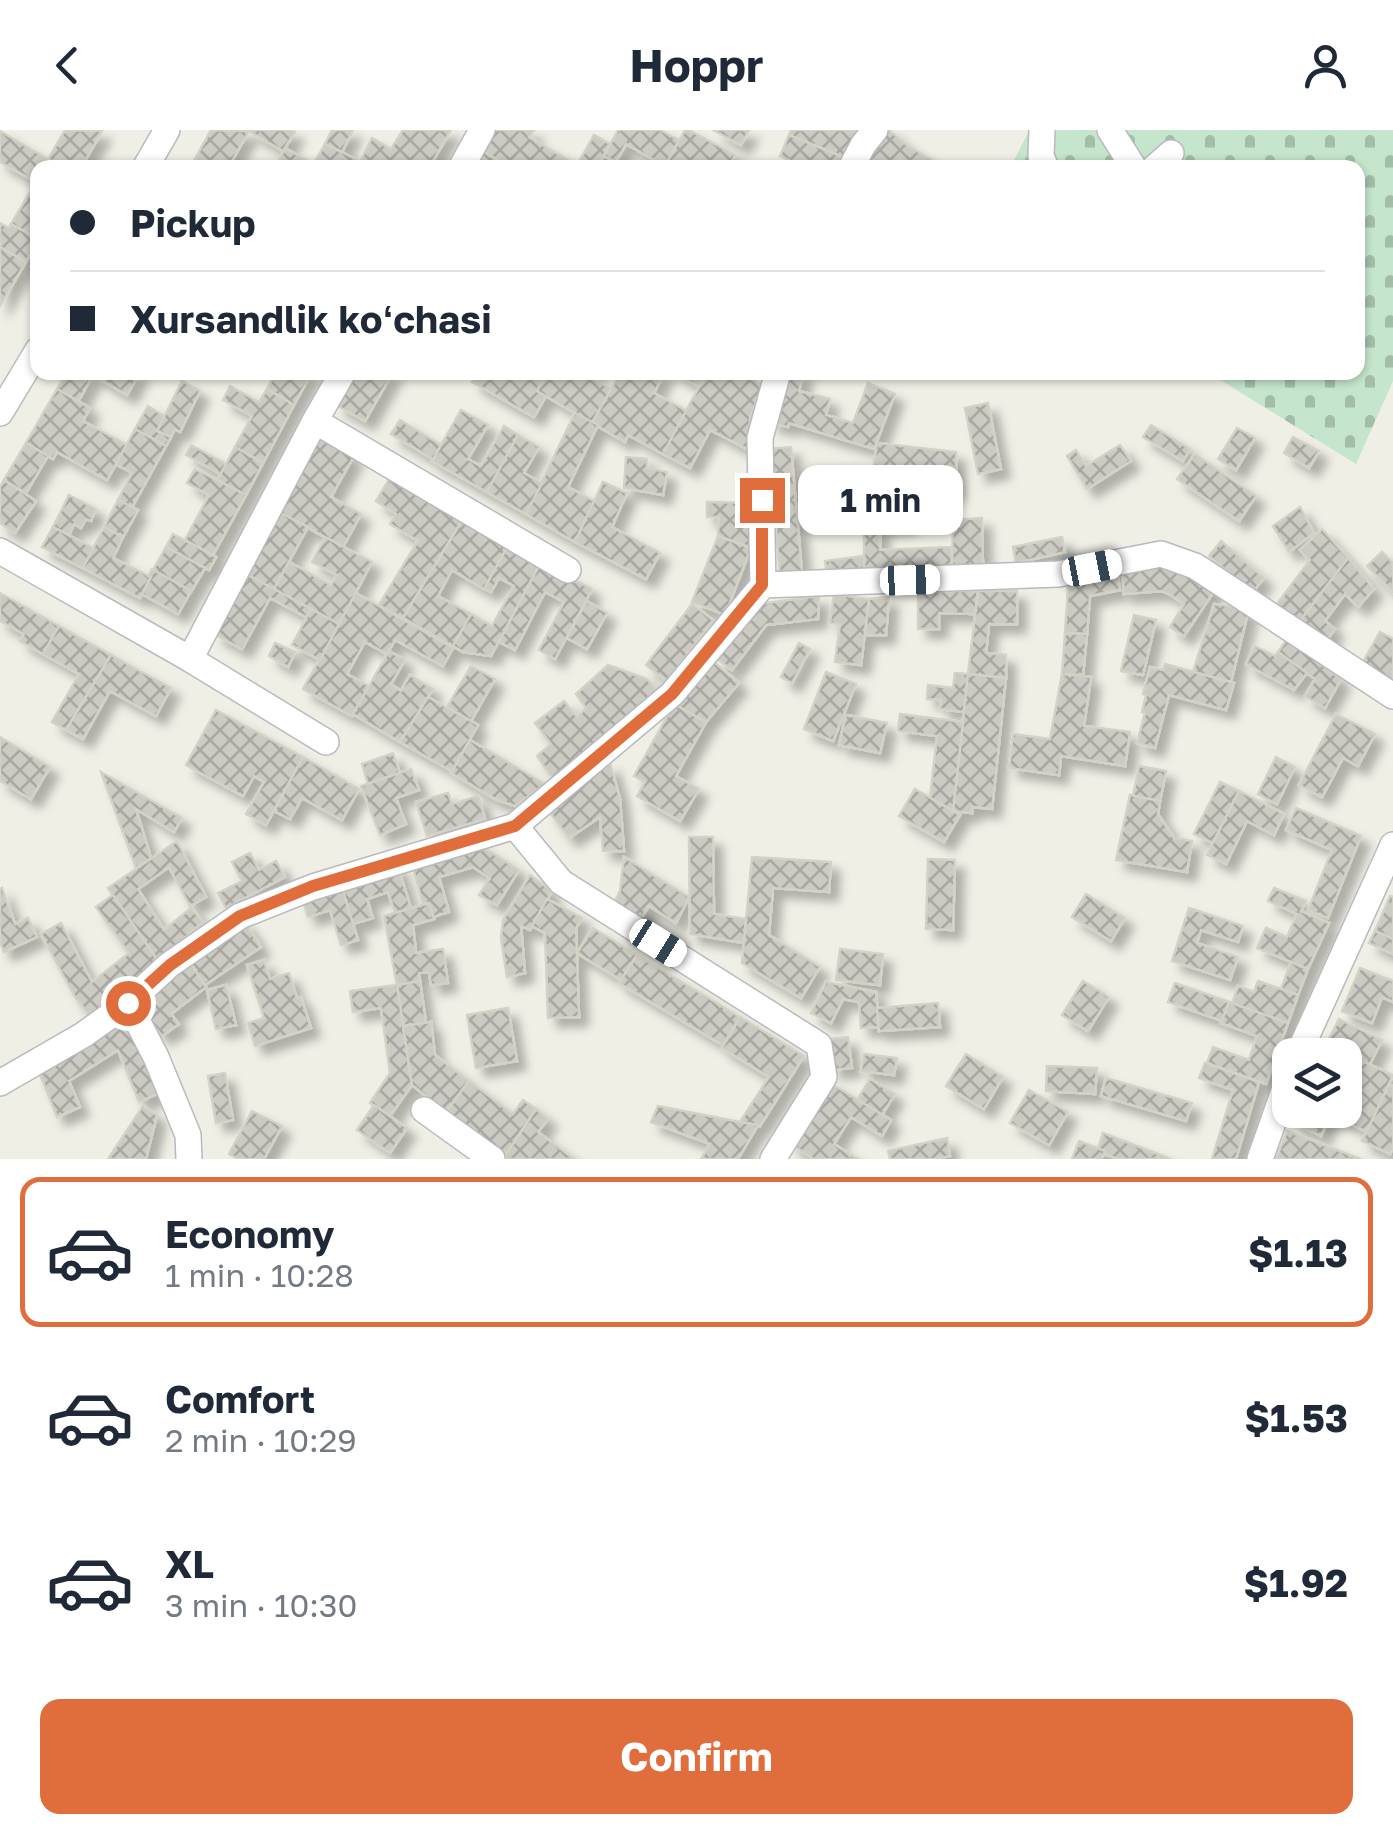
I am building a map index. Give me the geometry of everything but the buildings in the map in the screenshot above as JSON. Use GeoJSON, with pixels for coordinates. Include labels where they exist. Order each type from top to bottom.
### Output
{"type":"FeatureCollection","features":[{"type":"Feature","properties":{"kind":"street"},"geometry":{"type":"LineString","coordinates":[[150,160],[168,130]]}},
{"type":"Feature","properties":{"kind":"street"},"geometry":{"type":"LineString","coordinates":[[465,160],[482,130]]}},
{"type":"Feature","properties":{"kind":"street"},"geometry":{"type":"LineString","coordinates":[[855,160],[875,130]]}},
{"type":"Feature","properties":{"kind":"street"},"geometry":{"type":"LineString","coordinates":[[1042,130],[1043,160]]}},
{"type":"Feature","properties":{"kind":"street"},"geometry":{"type":"LineString","coordinates":[[1110,130],[1129,160]]}},
{"type":"Feature","properties":{"kind":"street"},"geometry":{"type":"LineString","coordinates":[[0,413],[30,363]]}},
{"type":"Feature","properties":{"kind":"street"},"geometry":{"type":"LineString","coordinates":[[190,660],[339,380]]}},
{"type":"Feature","properties":{"kind":"street"},"geometry":{"type":"LineString","coordinates":[[0,1083],[83,1035],[128,1003],[170,965],[240,916],[313,886],[515,826],[672,694],[762,585],[760,438],[769,380]]}},
{"type":"Feature","properties":{"kind":"street"},"geometry":{"type":"LineString","coordinates":[[316,421],[568,570]]}},
{"type":"Feature","properties":{"kind":"street"},"geometry":{"type":"LineString","coordinates":[[0,552],[326,742]]}},
{"type":"Feature","properties":{"kind":"street"},"geometry":{"type":"LineString","coordinates":[[762,585],[1058,574],[1161,554],[1195,566],[1393,696]]}},
{"type":"Feature","properties":{"kind":"street"},"geometry":{"type":"LineString","coordinates":[[515,826],[561,882],[819,1045],[824,1077],[773,1159]]}},
{"type":"Feature","properties":{"kind":"street"},"geometry":{"type":"LineString","coordinates":[[1306,1038],[1393,845]]}},
{"type":"Feature","properties":{"kind":"street"},"geometry":{"type":"LineString","coordinates":[[128,1003],[182,1120],[190,1159]]}},
{"type":"Feature","properties":{"kind":"street"},"geometry":{"type":"LineString","coordinates":[[424,1110],[492,1159]]}},
{"type":"Feature","properties":{"kind":"street"},"geometry":{"type":"LineString","coordinates":[[1260,1159],[1272,1125]]}},
{"type":"Feature","properties":{"kind":"green space"},"geometry":{"type":"Polygon","coordinates":[[[1043,130],[1393,130],[1393,381],[1356,464],[1220,380],[1365,380],[1365,160],[1014,160],[1028,133],[1042,135],[1043,130]]]}},
{"type":"Feature","properties":{"kind":"route"},"geometry":{"type":"LineString","coordinates":[[128,1003],[170,965],[240,916],[313,886],[515,826],[672,694],[762,585],[762,500]]}}]}
